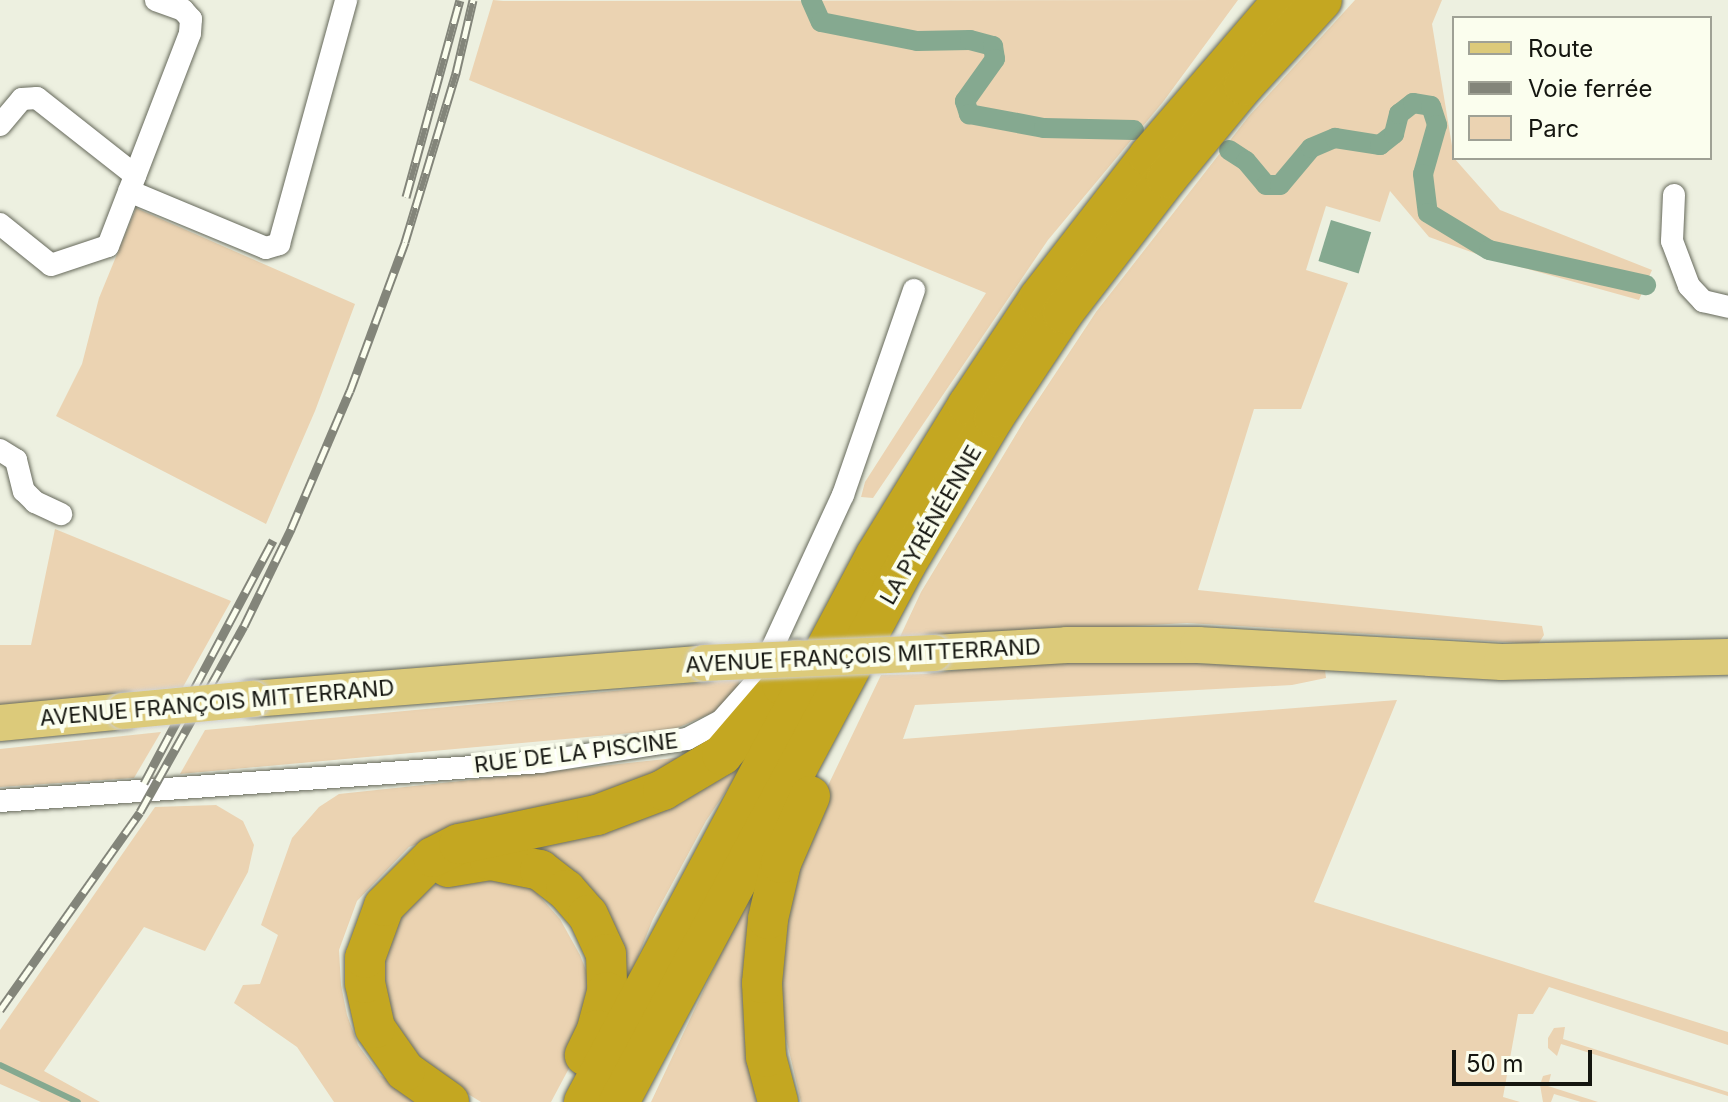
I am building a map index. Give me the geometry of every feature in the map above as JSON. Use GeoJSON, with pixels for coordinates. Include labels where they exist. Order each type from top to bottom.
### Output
{"type":"FeatureCollection","features":[{"type":"Feature","properties":{"kind":"highway","name":"LA PYRÉNÉENNE"},"geometry":{"type":"LineString","coordinates":[[584,1102],[876,555],[968,405],[1039,298],[1158,144],[1283,0]]}},
{"type":"Feature","properties":{"kind":"highway","name":"LA PYRÉNÉENNE"},"geometry":{"type":"LineString","coordinates":[[619,1102],[877,618],[954,482],[1063,313],[1167,178],[1244,85],[1322,0]]}},
{"type":"Feature","properties":{"kind":"highway"},"geometry":{"type":"LineString","coordinates":[[449,1102],[405,1071],[375,1028],[365,983],[365,958],[372,931],[397,890],[433,857],[459,844],[597,815],[663,790],[722,755],[782,685],[835,592],[876,555]]}},
{"type":"Feature","properties":{"kind":"highway"},"geometry":{"type":"LineString","coordinates":[[778,1102],[766,1057],[762,983],[768,919],[781,863],[800,814],[864,687],[877,618]]}},
{"type":"Feature","properties":{"kind":"highway"},"geometry":{"type":"LineString","coordinates":[[397,890],[438,870],[464,862],[490,860],[540,870],[566,890],[588,915],[606,954],[607,992],[597,1030],[561,1102]]}},
{"type":"Feature","properties":{"kind":"main road","name":"AVENUE FRANÇOIS MITTERRAND"},"geometry":{"type":"LineString","coordinates":[[0,723],[252,699],[705,663],[1067,645],[1198,645],[1502,662],[1728,657]]}},
{"type":"Feature","properties":{"kind":"street"},"geometry":{"type":"LineString","coordinates":[[0,224],[51,265],[108,246],[190,33],[191,19],[183,10],[156,0]]}},
{"type":"Feature","properties":{"kind":"street"},"geometry":{"type":"LineString","coordinates":[[0,125],[22,99],[37,98],[132,183],[266,248],[279,244],[346,0]]}},
{"type":"Feature","properties":{"kind":"street"},"geometry":{"type":"LineString","coordinates":[[1674,195],[1672,241],[1689,286],[1703,301],[1728,307]]}},
{"type":"Feature","properties":{"kind":"street","name":"RUE DE LA PISCINE"},"geometry":{"type":"LineString","coordinates":[[0,801],[541,762],[687,739],[721,721],[757,681],[843,495],[914,290]]}},
{"type":"Feature","properties":{"kind":"street"},"geometry":{"type":"LineString","coordinates":[[0,450],[16,460],[24,491],[35,502],[61,514]]}},
{"type":"Feature","properties":{"kind":"green space"},"geometry":{"type":"Polygon","coordinates":[[[493,0],[1238,0],[1163,102],[1048,240],[873,498],[861,497],[865,482],[986,293],[469,80],[493,0]]]}},
{"type":"Feature","properties":{"kind":"green space"},"geometry":{"type":"Polygon","coordinates":[[[1355,0],[1442,0],[1432,24],[1452,160],[1456,160],[1500,210],[1652,270],[1639,300],[1488,258],[1429,237],[1390,191],[1380,222],[1326,206],[1306,270],[1348,283],[1301,409],[1254,409],[1198,590],[1542,626],[1544,635],[1538,644],[1187,623],[899,639],[921,592],[1024,421],[1096,312],[1249,116],[1355,0]]]}},
{"type":"Feature","properties":{"kind":"green space"},"geometry":{"type":"Polygon","coordinates":[[[136,208],[355,304],[315,411],[266,524],[56,416],[82,364],[99,298],[136,208]]]}},
{"type":"Feature","properties":{"kind":"green space"},"geometry":{"type":"Polygon","coordinates":[[[55,529],[231,601],[183,687],[0,706],[0,645],[31,645],[55,529]]]}},
{"type":"Feature","properties":{"kind":"green space"},"geometry":{"type":"Polygon","coordinates":[[[1023,663],[1193,663],[1325,670],[1326,678],[1292,685],[915,705],[903,739],[1397,700],[1314,902],[1728,1032],[1728,1045],[1549,987],[1533,1014],[1518,1014],[1503,1097],[1520,1102],[801,1102],[778,1004],[787,903],[811,821],[881,675],[925,674],[1023,663]]]}},
{"type":"Feature","properties":{"kind":"green space"},"geometry":{"type":"Polygon","coordinates":[[[740,679],[737,690],[714,712],[675,729],[180,774],[205,730],[740,679]]]}},
{"type":"Feature","properties":{"kind":"green space"},"geometry":{"type":"Polygon","coordinates":[[[161,732],[134,778],[0,787],[0,749],[161,732]]]}},
{"type":"Feature","properties":{"kind":"green space"},"geometry":{"type":"Polygon","coordinates":[[[762,737],[706,821],[653,919],[621,999],[617,971],[527,856],[527,839],[762,737]]]}},
{"type":"Feature","properties":{"kind":"green space"},"geometry":{"type":"Polygon","coordinates":[[[684,757],[645,785],[479,821],[409,847],[357,901],[339,950],[347,1015],[358,1045],[380,1075],[424,1102],[334,1102],[297,1047],[234,1003],[243,985],[260,984],[278,935],[261,925],[292,838],[319,807],[339,794],[684,757]]]}},
{"type":"Feature","properties":{"kind":"green space"},"geometry":{"type":"Polygon","coordinates":[[[216,805],[243,821],[254,845],[248,872],[205,951],[144,927],[44,1071],[100,1102],[41,1102],[0,1084],[0,1030],[155,807],[216,805]]]}},
{"type":"Feature","properties":{"kind":"green space"},"geometry":{"type":"Polygon","coordinates":[[[456,874],[512,875],[534,890],[560,919],[580,955],[590,980],[582,1044],[551,1102],[481,1102],[437,1075],[417,1057],[398,1034],[383,1003],[380,965],[391,933],[409,907],[427,889],[456,874]]]}},
{"type":"Feature","properties":{"kind":"green space"},"geometry":{"type":"Polygon","coordinates":[[[756,879],[745,1035],[756,1102],[651,1102],[756,879]]]}},
{"type":"Feature","properties":{"kind":"green space"},"geometry":{"type":"Polygon","coordinates":[[[1565,1027],[1563,1039],[1728,1092],[1728,1096],[1561,1044],[1557,1056],[1548,1048],[1548,1038],[1554,1028],[1565,1027]]]}},
{"type":"Feature","properties":{"kind":"green space"},"geometry":{"type":"Polygon","coordinates":[[[1551,1074],[1548,1086],[1598,1102],[1581,1102],[1554,1094],[1551,1102],[1543,1102],[1540,1085],[1543,1076],[1551,1074]]]}},
{"type":"Feature","properties":{"kind":"shaded area"},"geometry":{"type":"Polygon","coordinates":[[[1331,220],[1371,232],[1359,273],[1318,261],[1331,220]]]}},
{"type":"Feature","properties":{"kind":"waterway"},"geometry":{"type":"LineString","coordinates":[[811,0],[821,22],[917,41],[970,40],[993,46],[995,59],[965,101],[969,114],[1044,128],[1134,130]]}},
{"type":"Feature","properties":{"kind":"waterway"},"geometry":{"type":"LineString","coordinates":[[1229,150],[1246,161],[1266,185],[1280,185],[1311,148],[1335,138],[1380,145],[1394,134],[1399,114],[1413,103],[1431,106],[1437,125],[1423,174],[1428,213],[1489,250],[1646,285]]}},
{"type":"Feature","properties":{"kind":"waterway"},"geometry":{"type":"LineString","coordinates":[[0,1065],[78,1102]]}},
{"type":"Feature","properties":{"kind":"railway"},"geometry":{"type":"LineString","coordinates":[[406,197],[460,0]]}},
{"type":"Feature","properties":{"kind":"railway"},"geometry":{"type":"LineString","coordinates":[[0,1010],[140,812],[244,626],[291,529],[350,391],[405,242],[456,73],[473,0]]}},
{"type":"Feature","properties":{"kind":"railway"},"geometry":{"type":"LineString","coordinates":[[144,783],[273,540]]}}]}
